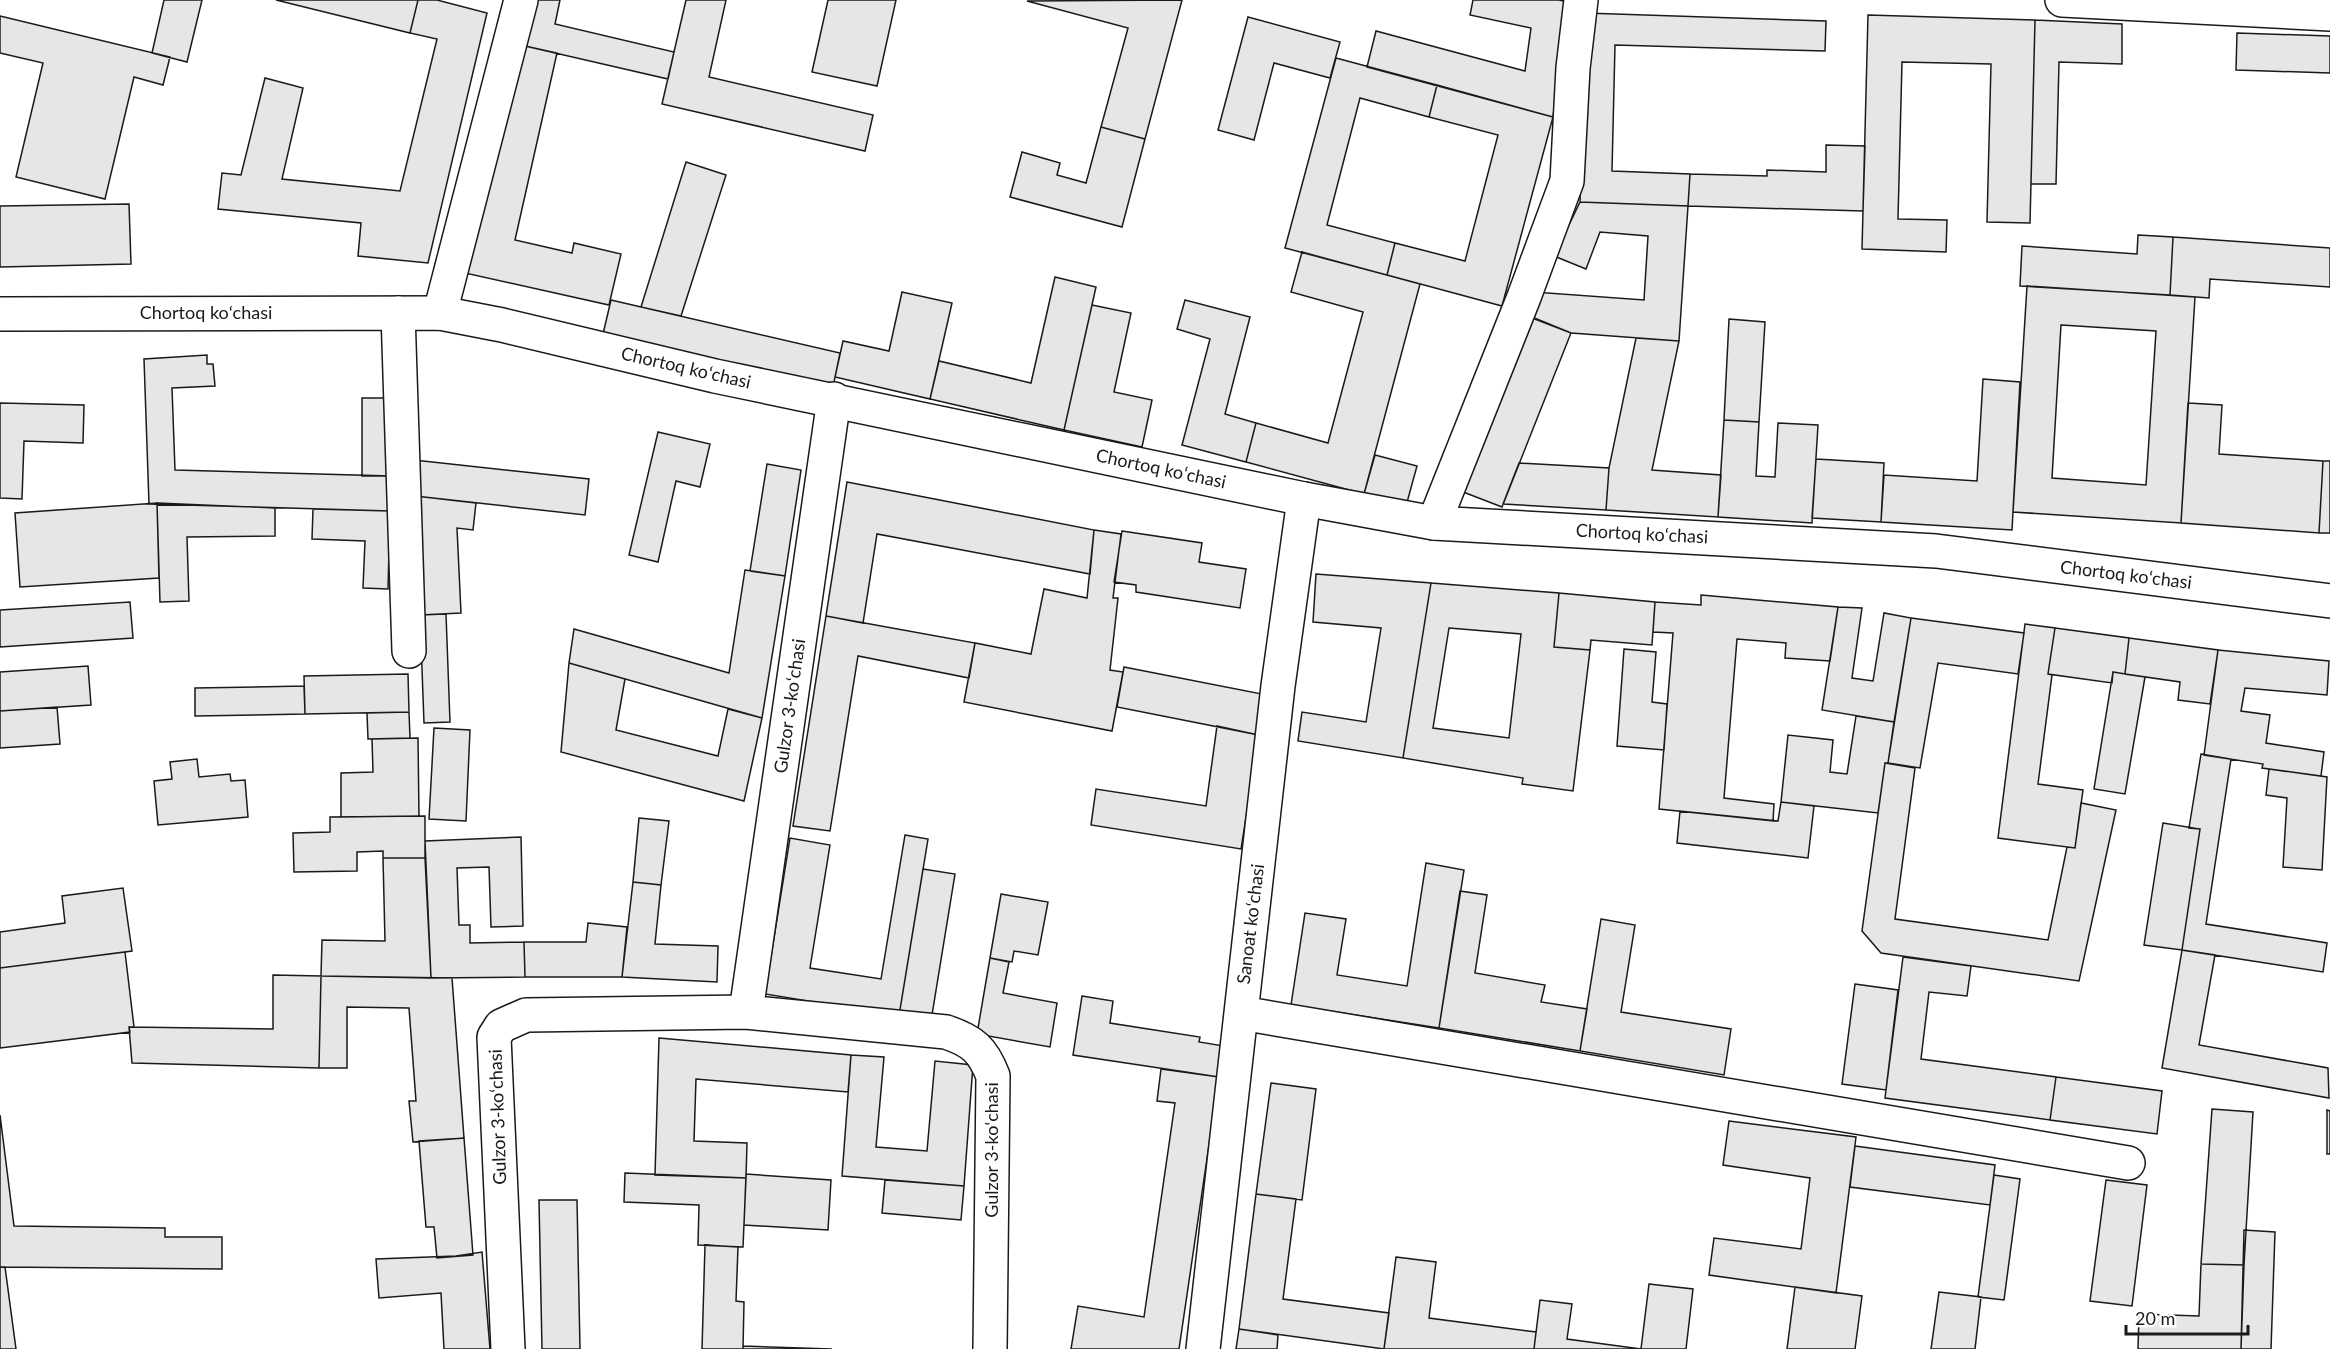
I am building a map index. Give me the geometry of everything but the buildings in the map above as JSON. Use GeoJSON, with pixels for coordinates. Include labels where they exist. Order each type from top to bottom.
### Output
{"type":"FeatureCollection","features":[{"type":"Feature","properties":{"kind":"street"},"geometry":{"type":"LineString","coordinates":[[440,313],[521,0]]}},
{"type":"Feature","properties":{"kind":"street"},"geometry":{"type":"LineString","coordinates":[[1434,522],[1524,297],[1567,182],[1573,68],[1581,0]]}},
{"type":"Feature","properties":{"kind":"street"},"geometry":{"type":"LineString","coordinates":[[2062,0],[2330,14]]}},
{"type":"Feature","properties":{"kind":"street"},"geometry":{"type":"LineString","coordinates":[[398,313],[410,651]]}},
{"type":"Feature","properties":{"kind":"street","name":"Chortoq koʻchasi"},"geometry":{"type":"LineString","coordinates":[[0,314],[440,313],[501,325],[715,376],[834,399],[1304,499],[1434,522],[1936,551],[2330,602]]}},
{"type":"Feature","properties":{"kind":"street","name":"Gulzor 3-koʻchasi"},"geometry":{"type":"LineString","coordinates":[[746,1012],[834,399]]}},
{"type":"Feature","properties":{"kind":"street","name":"Sanoat koʻchasi"},"geometry":{"type":"LineString","coordinates":[[1203,1349],[1278,686],[1304,499]]}},
{"type":"Feature","properties":{"kind":"street","name":"Gulzor 3-koʻchasi"},"geometry":{"type":"LineString","coordinates":[[508,1349],[494,1037],[501,1026],[526,1015],[746,1012],[946,1032],[964,1038],[986,1056],[993,1076],[990,1349]]}},
{"type":"Feature","properties":{"kind":"street"},"geometry":{"type":"LineString","coordinates":[[1241,1012],[2128,1163]]}}]}
